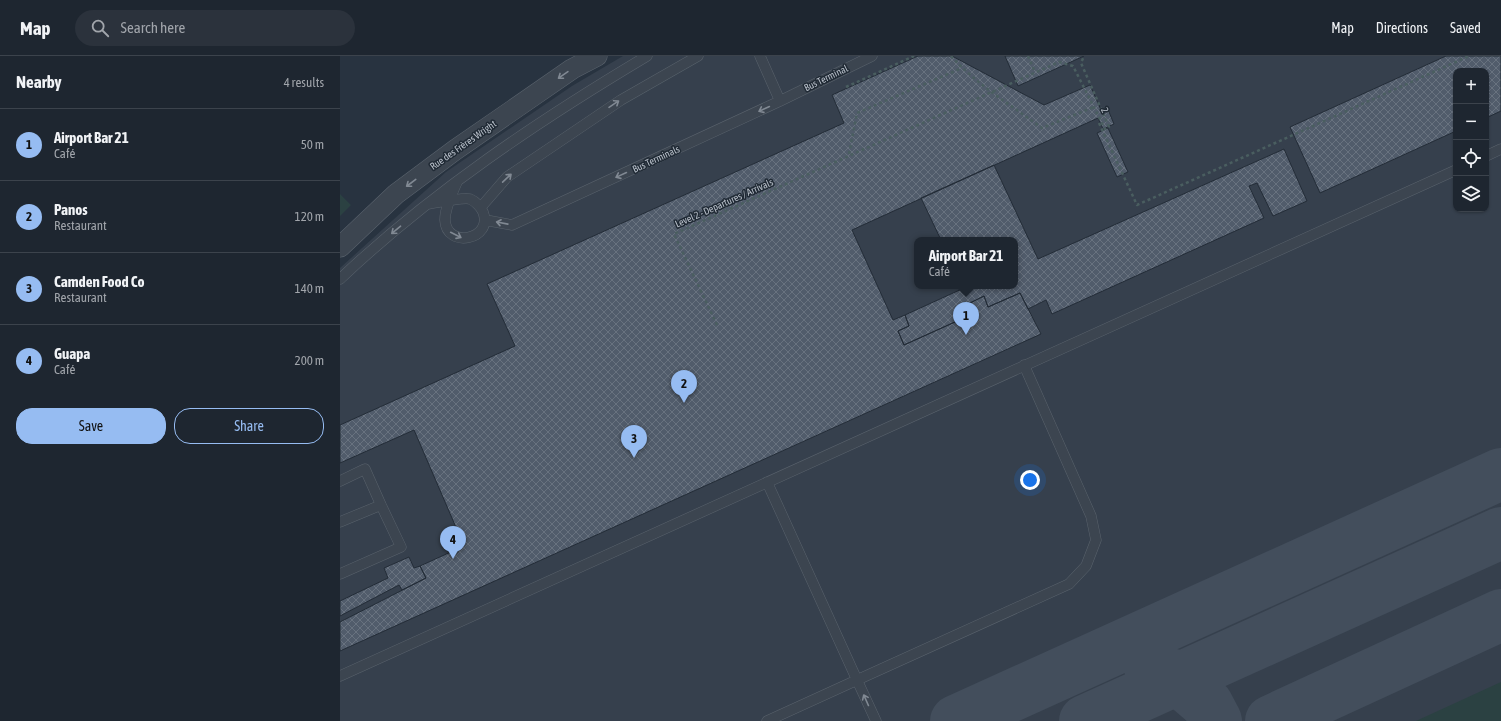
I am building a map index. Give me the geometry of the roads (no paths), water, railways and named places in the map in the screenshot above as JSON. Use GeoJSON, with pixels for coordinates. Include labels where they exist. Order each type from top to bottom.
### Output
{"type":"FeatureCollection","features":[{"type":"Feature","properties":{"kind":"street","name":"Rue des Frères Wright"},"geometry":{"type":"LineString","coordinates":[[340,247],[396,194],[449,154],[572,69],[597,56]]}},
{"type":"Feature","properties":{"kind":"lane"},"geometry":{"type":"LineString","coordinates":[[340,279],[368,252],[426,204],[537,124],[647,56]]}},
{"type":"Feature","properties":{"kind":"lane"},"geometry":{"type":"LineString","coordinates":[[481,207],[507,177],[621,100],[698,56]]}},
{"type":"Feature","properties":{"kind":"lane"},"geometry":{"type":"LineString","coordinates":[[760,56],[780,101]]}},
{"type":"Feature","properties":{"kind":"lane","name":"Bus Terminal"},"geometry":{"type":"LineString","coordinates":[[780,101],[872,56]]}},
{"type":"Feature","properties":{"kind":"lane","name":"Bus Terminals"},"geometry":{"type":"LineString","coordinates":[[485,220],[512,225],[780,101]]}},
{"type":"Feature","properties":{"kind":"lane"},"geometry":{"type":"LineString","coordinates":[[1489,155],[1501,149]]}},
{"type":"Feature","properties":{"kind":"lane"},"geometry":{"type":"LineString","coordinates":[[340,676],[1453,171]]}},
{"type":"Feature","properties":{"kind":"lane"},"geometry":{"type":"LineString","coordinates":[[426,204],[449,201],[464,199],[470,199],[481,207],[484,213],[485,220],[480,232],[468,238],[455,236],[450,232],[445,220],[449,201],[457,182]]}},
{"type":"Feature","properties":{"kind":"lane"},"geometry":{"type":"LineString","coordinates":[[766,721],[1070,584],[1086,566],[1096,540],[1091,516],[1024,365]]}},
{"type":"Feature","properties":{"kind":"lane"},"geometry":{"type":"LineString","coordinates":[[340,481],[365,469],[401,547],[340,574]]}},
{"type":"Feature","properties":{"kind":"lane"},"geometry":{"type":"LineString","coordinates":[[767,482],[876,721]]}},
{"type":"Feature","properties":{"kind":"lane"},"geometry":{"type":"LineString","coordinates":[[340,522],[381,504]]}},
{"type":"Feature","properties":{"kind":"place","name":"Airport Bar 21"},"geometry":{"type":"Point","coordinates":[966,335]}},
{"type":"Feature","properties":{"kind":"place","name":"Panos"},"geometry":{"type":"Point","coordinates":[684,403]}},
{"type":"Feature","properties":{"kind":"place","name":"Camden Food Co"},"geometry":{"type":"Point","coordinates":[634,458]}},
{"type":"Feature","properties":{"kind":"place","name":"Guapa"},"geometry":{"type":"Point","coordinates":[453,559]}}]}
